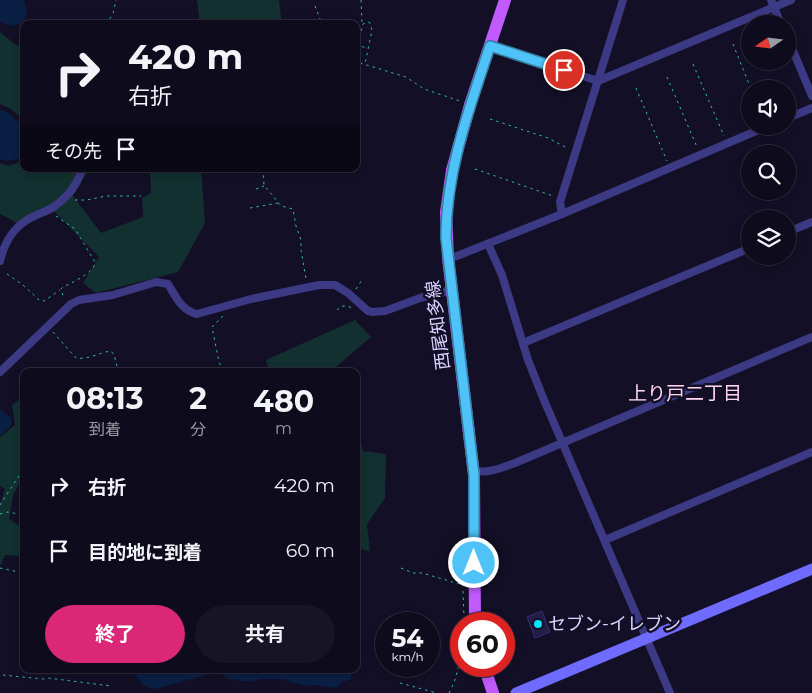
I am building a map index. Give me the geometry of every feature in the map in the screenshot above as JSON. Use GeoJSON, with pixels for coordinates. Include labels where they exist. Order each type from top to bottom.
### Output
{"type":"FeatureCollection","features":[{"type":"Feature","properties":{"kind":"main road","name":"西尾知多線"},"geometry":{"type":"LineString","coordinates":[[470,612],[474,475],[448,258],[446,212],[452,170],[470,105],[505,0]]}},
{"type":"Feature","properties":{"kind":"main road"},"geometry":{"type":"LineString","coordinates":[[488,677],[493,693]]}},
{"type":"Feature","properties":{"kind":"street"},"geometry":{"type":"LineString","coordinates":[[562,214],[561,200],[623,0]]}},
{"type":"Feature","properties":{"kind":"street"},"geometry":{"type":"LineString","coordinates":[[490,46],[598,81],[772,4],[791,0]]}},
{"type":"Feature","properties":{"kind":"street"},"geometry":{"type":"LineString","coordinates":[[796,58],[812,96]]}},
{"type":"Feature","properties":{"kind":"street"},"geometry":{"type":"LineString","coordinates":[[796,115],[812,108]]}},
{"type":"Feature","properties":{"kind":"street"},"geometry":{"type":"LineString","coordinates":[[448,258],[562,214],[746,135]]}},
{"type":"Feature","properties":{"kind":"street"},"geometry":{"type":"LineString","coordinates":[[0,261],[3,247],[17,228],[28,219],[50,209],[65,198],[76,185],[81,172]]}},
{"type":"Feature","properties":{"kind":"street"},"geometry":{"type":"LineString","coordinates":[[796,229],[812,222]]}},
{"type":"Feature","properties":{"kind":"street"},"geometry":{"type":"LineString","coordinates":[[488,244],[502,275],[532,368],[670,693]]}},
{"type":"Feature","properties":{"kind":"street"},"geometry":{"type":"LineString","coordinates":[[523,343],[741,252]]}},
{"type":"Feature","properties":{"kind":"street"},"geometry":{"type":"LineString","coordinates":[[0,372],[47,326],[69,306],[79,300],[113,294],[156,282],[168,284],[184,309],[190,313],[204,314],[251,299],[326,284],[335,286],[351,296],[368,311],[378,312],[452,290]]}},
{"type":"Feature","properties":{"kind":"street"},"geometry":{"type":"LineString","coordinates":[[474,475],[478,471],[497,470],[812,338]]}},
{"type":"Feature","properties":{"kind":"street"},"geometry":{"type":"LineString","coordinates":[[605,540],[812,452]]}},
{"type":"Feature","properties":{"kind":"street"},"geometry":{"type":"LineString","coordinates":[[516,693],[812,569]]}},
{"type":"Feature","properties":{"kind":"path"},"geometry":{"type":"LineString","coordinates":[[109,20],[113,14],[116,0]]}},
{"type":"Feature","properties":{"kind":"path"},"geometry":{"type":"LineString","coordinates":[[361,0],[361,31]]}},
{"type":"Feature","properties":{"kind":"path"},"geometry":{"type":"LineString","coordinates":[[315,6],[320,20]]}},
{"type":"Feature","properties":{"kind":"path"},"geometry":{"type":"LineString","coordinates":[[362,24],[368,22],[371,26],[365,64]]}},
{"type":"Feature","properties":{"kind":"path"},"geometry":{"type":"LineString","coordinates":[[733,44],[747,80]]}},
{"type":"Feature","properties":{"kind":"path"},"geometry":{"type":"LineString","coordinates":[[360,46],[368,49]]}},
{"type":"Feature","properties":{"kind":"path"},"geometry":{"type":"LineString","coordinates":[[360,63],[406,77],[424,89],[470,105]]}},
{"type":"Feature","properties":{"kind":"path"},"geometry":{"type":"LineString","coordinates":[[693,64],[727,143]]}},
{"type":"Feature","properties":{"kind":"path"},"geometry":{"type":"LineString","coordinates":[[667,77],[700,155]]}},
{"type":"Feature","properties":{"kind":"path"},"geometry":{"type":"LineString","coordinates":[[636,88],[670,168]]}},
{"type":"Feature","properties":{"kind":"path"},"geometry":{"type":"LineString","coordinates":[[490,120],[548,138],[576,152]]}},
{"type":"Feature","properties":{"kind":"path"},"geometry":{"type":"LineString","coordinates":[[475,170],[548,193],[561,200]]}},
{"type":"Feature","properties":{"kind":"path"},"geometry":{"type":"LineString","coordinates":[[263,172],[264,185],[274,196],[278,204],[285,208],[293,209],[301,240],[301,250],[309,287]]}},
{"type":"Feature","properties":{"kind":"path"},"geometry":{"type":"LineString","coordinates":[[256,189],[264,185]]}},
{"type":"Feature","properties":{"kind":"path"},"geometry":{"type":"LineString","coordinates":[[65,198],[68,200],[87,200],[106,196],[141,196]]}},
{"type":"Feature","properties":{"kind":"path"},"geometry":{"type":"LineString","coordinates":[[250,208],[278,204]]}},
{"type":"Feature","properties":{"kind":"path"},"geometry":{"type":"LineString","coordinates":[[7,274],[23,285],[40,301],[44,301],[96,266],[75,229],[56,216],[50,209]]}},
{"type":"Feature","properties":{"kind":"path"},"geometry":{"type":"LineString","coordinates":[[351,296],[362,280]]}},
{"type":"Feature","properties":{"kind":"path"},"geometry":{"type":"LineString","coordinates":[[61,289],[64,300],[69,306]]}},
{"type":"Feature","properties":{"kind":"path"},"geometry":{"type":"LineString","coordinates":[[337,310],[340,306],[358,310],[363,307]]}},
{"type":"Feature","properties":{"kind":"path"},"geometry":{"type":"LineString","coordinates":[[222,368],[212,327],[224,315],[223,308]]}},
{"type":"Feature","properties":{"kind":"path"},"geometry":{"type":"LineString","coordinates":[[47,326],[76,358],[85,359],[95,354],[110,351],[114,354],[116,368]]}},
{"type":"Feature","properties":{"kind":"path"},"geometry":{"type":"LineString","coordinates":[[0,505],[20,474]]}},
{"type":"Feature","properties":{"kind":"path"},"geometry":{"type":"LineString","coordinates":[[0,514],[8,512],[20,514]]}},
{"type":"Feature","properties":{"kind":"path"},"geometry":{"type":"LineString","coordinates":[[0,568],[19,572]]}},
{"type":"Feature","properties":{"kind":"path"},"geometry":{"type":"LineString","coordinates":[[401,568],[413,573],[464,585],[468,612]]}},
{"type":"Feature","properties":{"kind":"path"},"geometry":{"type":"LineString","coordinates":[[3,675],[48,678],[111,686]]}},
{"type":"Feature","properties":{"kind":"path"},"geometry":{"type":"LineString","coordinates":[[449,693],[456,677]]}},
{"type":"Feature","properties":{"kind":"path"},"geometry":{"type":"LineString","coordinates":[[400,683],[437,693]]}},
{"type":"Feature","properties":{"kind":"green space"},"geometry":{"type":"Polygon","coordinates":[[[197,0],[279,0],[282,20],[200,20],[197,0]]]}},
{"type":"Feature","properties":{"kind":"green space"},"geometry":{"type":"Polygon","coordinates":[[[0,32],[17,46],[20,45],[20,117],[11,109],[0,104],[0,32]]]}},
{"type":"Feature","properties":{"kind":"green space"},"geometry":{"type":"Polygon","coordinates":[[[20,162],[20,172],[87,172],[73,196],[101,233],[143,217],[142,198],[151,193],[150,172],[201,172],[205,223],[178,272],[96,293],[83,283],[99,257],[49,206],[17,223],[0,214],[0,163],[9,166],[20,162]]]}},
{"type":"Feature","properties":{"kind":"green space"},"geometry":{"type":"Polygon","coordinates":[[[355,320],[371,337],[335,368],[268,368],[266,360],[355,320]]]}},
{"type":"Feature","properties":{"kind":"green space"},"geometry":{"type":"Polygon","coordinates":[[[20,400],[20,482],[13,496],[9,519],[20,526],[20,556],[5,555],[0,566],[0,505],[5,489],[0,486],[0,437],[15,425],[12,405],[20,400]]]}},
{"type":"Feature","properties":{"kind":"green space"},"geometry":{"type":"Polygon","coordinates":[[[360,439],[363,451],[386,454],[385,498],[367,524],[370,551],[360,550],[360,439]]]}},
{"type":"Feature","properties":{"kind":"water"},"geometry":{"type":"Polygon","coordinates":[[[0,0],[24,0],[27,12],[24,20],[20,20],[20,23],[13,26],[0,22],[0,0]]]}},
{"type":"Feature","properties":{"kind":"water"},"geometry":{"type":"Polygon","coordinates":[[[0,110],[7,112],[20,123],[20,159],[6,161],[0,159],[0,110]]]}},
{"type":"Feature","properties":{"kind":"water"},"geometry":{"type":"Polygon","coordinates":[[[0,409],[11,418],[12,424],[0,436],[0,409]]]}},
{"type":"Feature","properties":{"kind":"water"},"geometry":{"type":"Polygon","coordinates":[[[135,673],[215,673],[154,689],[141,682],[135,673]]]}},
{"type":"Feature","properties":{"kind":"water"},"geometry":{"type":"Polygon","coordinates":[[[215,673],[351,673],[351,680],[342,682],[336,688],[316,685],[307,686],[279,679],[261,679],[252,682],[228,679],[223,675],[215,673]]]}},
{"type":"Feature","properties":{"kind":"building","name":"セブン-イレブン"},"geometry":{"type":"Polygon","coordinates":[[[542,611],[550,632],[535,638],[527,617],[542,611]]]}},
{"type":"Feature","properties":{"kind":"place","name":"セブン-イレブン"},"geometry":{"type":"Point","coordinates":[538,624]}},
{"type":"Feature","properties":{"kind":"district","name":"上り戸二丁目"},"geometry":{"type":"Point","coordinates":[685,393]}},
{"type":"Feature","properties":{"kind":"route"},"geometry":{"type":"LineString","coordinates":[[474,563],[474,475],[446,238],[446,212],[452,170],[470,105],[490,46],[564,70]]}}]}
